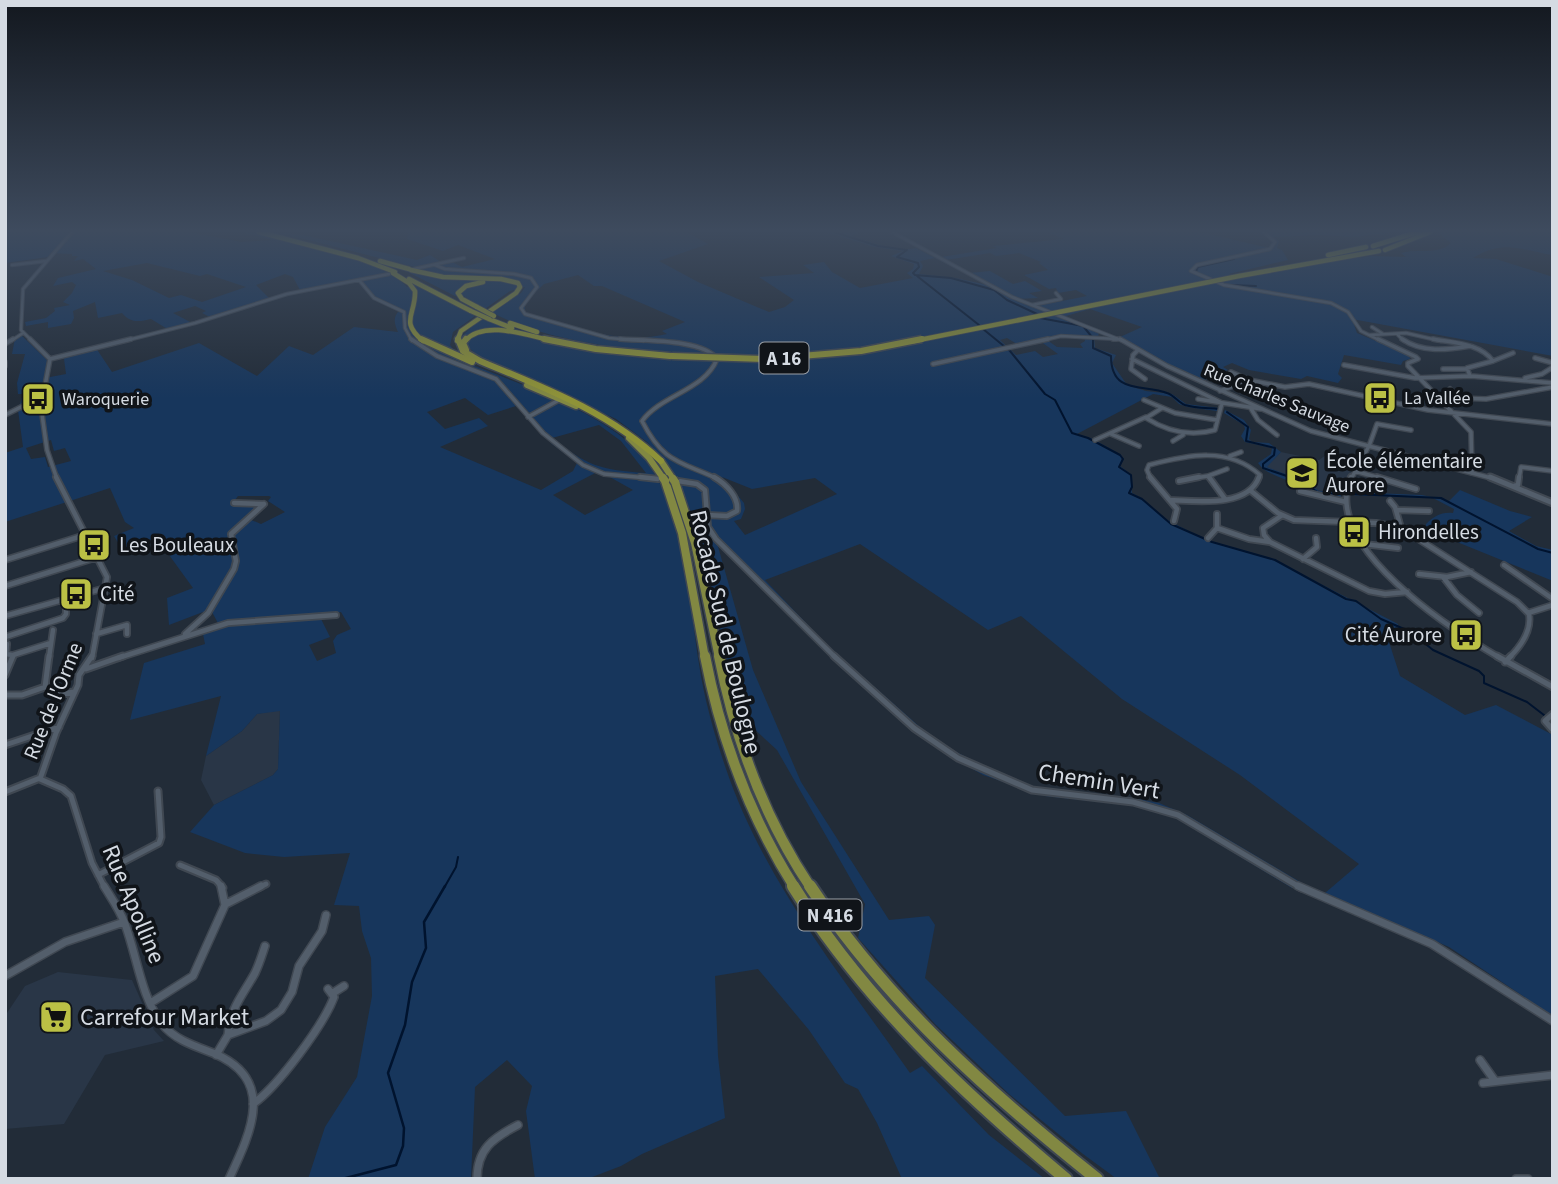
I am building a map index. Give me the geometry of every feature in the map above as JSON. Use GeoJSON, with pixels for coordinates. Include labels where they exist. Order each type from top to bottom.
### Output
{"type":"FeatureCollection","features":[{"type":"Feature","properties":{"kind":"highway"},"geometry":{"type":"LineString","coordinates":[[412,287],[415,292],[409,320],[418,337],[514,379]]}},
{"type":"Feature","properties":{"kind":"highway","name":"A 16"},"geometry":{"type":"LineString","coordinates":[[428,287],[492,317],[562,342],[672,356],[786,358],[895,346],[1178,287]]}},
{"type":"Feature","properties":{"kind":"highway"},"geometry":{"type":"LineString","coordinates":[[470,287],[460,290],[458,294],[474,309]]}},
{"type":"Feature","properties":{"kind":"highway"},"geometry":{"type":"LineString","coordinates":[[513,287],[509,295],[462,327],[455,335],[454,343],[463,356],[514,379]]}},
{"type":"Feature","properties":{"kind":"highway"},"geometry":{"type":"LineString","coordinates":[[508,373],[468,355],[459,347],[457,341],[466,326],[516,293],[518,287]]}},
{"type":"Feature","properties":{"kind":"highway","name":"A 16"},"geometry":{"type":"LineString","coordinates":[[492,317],[537,332],[605,347],[672,356],[770,357],[861,349],[1175,287]]}},
{"type":"Feature","properties":{"kind":"highway"},"geometry":{"type":"LineString","coordinates":[[508,373],[467,351],[463,345],[465,339],[481,332],[504,330],[596,349],[672,356]]}},
{"type":"Feature","properties":{"kind":"highway","name":"Rocade Sud de Boulogne"},"geometry":{"type":"LineString","coordinates":[[508,373],[609,419],[640,440],[661,461],[694,538],[726,691],[741,746],[766,808],[797,863],[852,945],[928,1033],[999,1100],[1097,1179]]}},
{"type":"Feature","properties":{"kind":"highway","name":"Rocade Sud de Boulogne"},"geometry":{"type":"LineString","coordinates":[[514,379],[593,414],[623,433],[669,480],[683,534],[721,727],[737,778],[758,827],[822,930],[887,1012],[968,1095],[1066,1179]]}},
{"type":"Feature","properties":{"kind":"highway"},"geometry":{"type":"LineString","coordinates":[[758,827],[803,909],[868,996],[960,1094],[1058,1179]]}},
{"type":"Feature","properties":{"kind":"street"},"geometry":{"type":"LineString","coordinates":[[25,287],[22,291],[23,332],[50,359],[195,323],[287,294],[322,287]]}},
{"type":"Feature","properties":{"kind":"street"},"geometry":{"type":"LineString","coordinates":[[366,287],[377,299],[403,311],[404,329],[416,344],[497,380],[528,417],[562,450],[603,473],[669,480]]}},
{"type":"Feature","properties":{"kind":"street"},"geometry":{"type":"LineString","coordinates":[[537,287],[521,308],[525,314],[535,319],[609,338],[678,343],[713,354],[717,361],[714,368],[675,397],[648,412],[642,421],[673,461],[718,477],[738,504],[737,512],[731,515],[707,515]]}},
{"type":"Feature","properties":{"kind":"street","name":"Rue Charles Sauvage"},"geometry":{"type":"LineString","coordinates":[[996,287],[1031,306],[1115,336],[1138,351],[1250,407],[1261,409],[1317,433],[1516,487],[1553,504]]}},
{"type":"Feature","properties":{"kind":"street"},"geometry":{"type":"LineString","coordinates":[[1241,287],[1305,296],[1331,303],[1349,312],[1358,329],[1418,358],[1407,365],[1471,432],[1472,473]]}},
{"type":"Feature","properties":{"kind":"street"},"geometry":{"type":"LineString","coordinates":[[1031,306],[1061,299],[1056,293]]}},
{"type":"Feature","properties":{"kind":"street"},"geometry":{"type":"LineString","coordinates":[[1372,327],[1384,334]]}},
{"type":"Feature","properties":{"kind":"street"},"geometry":{"type":"LineString","coordinates":[[5,344],[23,332]]}},
{"type":"Feature","properties":{"kind":"street"},"geometry":{"type":"LineString","coordinates":[[1368,335],[1396,333],[1472,346],[1487,353],[1493,362]]}},
{"type":"Feature","properties":{"kind":"street"},"geometry":{"type":"LineString","coordinates":[[1396,333],[1403,342],[1414,346],[1450,350],[1472,346]]}},
{"type":"Feature","properties":{"kind":"street"},"geometry":{"type":"LineString","coordinates":[[933,364],[1063,336],[1121,339]]}},
{"type":"Feature","properties":{"kind":"street"},"geometry":{"type":"LineString","coordinates":[[1138,351],[1134,352],[1131,370],[1145,379]]}},
{"type":"Feature","properties":{"kind":"street"},"geometry":{"type":"LineString","coordinates":[[1443,369],[1466,369],[1513,353]]}},
{"type":"Feature","properties":{"kind":"street"},"geometry":{"type":"LineString","coordinates":[[1535,358],[1553,365]]}},
{"type":"Feature","properties":{"kind":"street","name":"Rue de l'Orme"},"geometry":{"type":"LineString","coordinates":[[40,778],[83,670],[92,660],[106,571],[55,476],[41,414],[50,359]]}},
{"type":"Feature","properties":{"kind":"street"},"geometry":{"type":"LineString","coordinates":[[1132,359],[1222,403]]}},
{"type":"Feature","properties":{"kind":"street"},"geometry":{"type":"LineString","coordinates":[[1344,365],[1420,378],[1471,376],[1552,385]]}},
{"type":"Feature","properties":{"kind":"street"},"geometry":{"type":"LineString","coordinates":[[1517,380],[1553,365]]}},
{"type":"Feature","properties":{"kind":"street"},"geometry":{"type":"LineString","coordinates":[[1466,369],[1471,376]]}},
{"type":"Feature","properties":{"kind":"street"},"geometry":{"type":"LineString","coordinates":[[1231,372],[1250,380],[1296,390]]}},
{"type":"Feature","properties":{"kind":"street"},"geometry":{"type":"LineString","coordinates":[[1532,376],[1540,382]]}},
{"type":"Feature","properties":{"kind":"street"},"geometry":{"type":"LineString","coordinates":[[1220,391],[1250,380]]}},
{"type":"Feature","properties":{"kind":"street"},"geometry":{"type":"LineString","coordinates":[[1285,387],[1310,385],[1455,414],[1553,424]]}},
{"type":"Feature","properties":{"kind":"street"},"geometry":{"type":"LineString","coordinates":[[1450,389],[1459,398],[1480,399],[1552,385]]}},
{"type":"Feature","properties":{"kind":"street"},"geometry":{"type":"LineString","coordinates":[[6,414],[23,406],[44,390]]}},
{"type":"Feature","properties":{"kind":"street"},"geometry":{"type":"LineString","coordinates":[[1391,390],[1387,397],[1396,404]]}},
{"type":"Feature","properties":{"kind":"street"},"geometry":{"type":"LineString","coordinates":[[528,417],[560,399]]}},
{"type":"Feature","properties":{"kind":"street"},"geometry":{"type":"LineString","coordinates":[[1198,399],[1250,407],[1258,420],[1277,435]]}},
{"type":"Feature","properties":{"kind":"street"},"geometry":{"type":"LineString","coordinates":[[1144,400],[1162,408],[1217,420]]}},
{"type":"Feature","properties":{"kind":"street"},"geometry":{"type":"LineString","coordinates":[[1173,440],[1184,435],[1213,431],[1220,418],[1222,403]]}},
{"type":"Feature","properties":{"kind":"street"},"geometry":{"type":"LineString","coordinates":[[1096,440],[1162,408]]}},
{"type":"Feature","properties":{"kind":"street"},"geometry":{"type":"LineString","coordinates":[[1146,417],[1184,435]]}},
{"type":"Feature","properties":{"kind":"street"},"geometry":{"type":"LineString","coordinates":[[1411,430],[1378,424],[1369,448],[1348,486],[1346,502],[1352,522],[1364,544],[1407,592],[1447,626],[1505,662],[1553,687]]}},
{"type":"Feature","properties":{"kind":"street"},"geometry":{"type":"LineString","coordinates":[[1110,433],[1139,446]]}},
{"type":"Feature","properties":{"kind":"street"},"geometry":{"type":"LineString","coordinates":[[1230,457],[1241,452]]}},
{"type":"Feature","properties":{"kind":"street"},"geometry":{"type":"LineString","coordinates":[[1170,500],[1225,499],[1251,491],[1261,479],[1259,473],[1230,457],[1215,453],[1149,466],[1147,470],[1151,480],[1178,512],[1174,521]]}},
{"type":"Feature","properties":{"kind":"street"},"geometry":{"type":"LineString","coordinates":[[1516,487],[1518,470],[1521,467],[1553,471]]}},
{"type":"Feature","properties":{"kind":"street"},"geometry":{"type":"LineString","coordinates":[[1179,481],[1208,476],[1227,469]]}},
{"type":"Feature","properties":{"kind":"street"},"geometry":{"type":"LineString","coordinates":[[1355,471],[1416,489]]}},
{"type":"Feature","properties":{"kind":"street"},"geometry":{"type":"LineString","coordinates":[[1208,476],[1225,499]]}},
{"type":"Feature","properties":{"kind":"street","name":"Chemin Vert"},"geometry":{"type":"LineString","coordinates":[[669,480],[694,483],[703,488],[707,496],[708,527],[713,536],[819,642],[910,724],[953,755],[997,778],[1037,791],[1133,802],[1178,815],[1302,889],[1432,944],[1553,1021]]}},
{"type":"Feature","properties":{"kind":"street"},"geometry":{"type":"LineString","coordinates":[[1251,491],[1281,516],[1311,522],[1376,523],[1401,528],[1517,602],[1528,613],[1530,620],[1522,643],[1505,662]]}},
{"type":"Feature","properties":{"kind":"street"},"geometry":{"type":"LineString","coordinates":[[1300,491],[1346,502]]}},
{"type":"Feature","properties":{"kind":"street"},"geometry":{"type":"LineString","coordinates":[[1390,501],[1396,510],[1401,528]]}},
{"type":"Feature","properties":{"kind":"street"},"geometry":{"type":"LineString","coordinates":[[184,635],[208,613],[219,589],[234,569],[236,561],[231,534],[264,504],[234,503]]}},
{"type":"Feature","properties":{"kind":"street"},"geometry":{"type":"LineString","coordinates":[[1396,510],[1429,511]]}},
{"type":"Feature","properties":{"kind":"street"},"geometry":{"type":"LineString","coordinates":[[1209,538],[1217,528],[1217,514]]}},
{"type":"Feature","properties":{"kind":"street"},"geometry":{"type":"LineString","coordinates":[[1270,542],[1264,535],[1263,528],[1281,516]]}},
{"type":"Feature","properties":{"kind":"street"},"geometry":{"type":"LineString","coordinates":[[1217,528],[1249,539],[1270,542],[1369,592],[1407,592]]}},
{"type":"Feature","properties":{"kind":"street"},"geometry":{"type":"LineString","coordinates":[[5,559],[85,535]]}},
{"type":"Feature","properties":{"kind":"street"},"geometry":{"type":"LineString","coordinates":[[1303,559],[1317,547],[1316,538]]}},
{"type":"Feature","properties":{"kind":"street"},"geometry":{"type":"LineString","coordinates":[[1364,544],[1398,548]]}},
{"type":"Feature","properties":{"kind":"street"},"geometry":{"type":"LineString","coordinates":[[5,586],[98,557]]}},
{"type":"Feature","properties":{"kind":"street"},"geometry":{"type":"LineString","coordinates":[[1504,565],[1553,598]]}},
{"type":"Feature","properties":{"kind":"street"},"geometry":{"type":"LineString","coordinates":[[1419,574],[1443,577],[1471,572]]}},
{"type":"Feature","properties":{"kind":"street"},"geometry":{"type":"LineString","coordinates":[[1443,577],[1457,595],[1479,613]]}},
{"type":"Feature","properties":{"kind":"street"},"geometry":{"type":"LineString","coordinates":[[5,616],[105,587]]}},
{"type":"Feature","properties":{"kind":"street"},"geometry":{"type":"LineString","coordinates":[[5,637],[52,623],[66,614],[66,599]]}},
{"type":"Feature","properties":{"kind":"street"},"geometry":{"type":"LineString","coordinates":[[1528,613],[1553,605]]}},
{"type":"Feature","properties":{"kind":"street"},"geometry":{"type":"LineString","coordinates":[[83,670],[184,635],[233,622],[284,621],[336,615]]}},
{"type":"Feature","properties":{"kind":"street"},"geometry":{"type":"LineString","coordinates":[[96,634],[127,625],[127,634]]}},
{"type":"Feature","properties":{"kind":"street"},"geometry":{"type":"LineString","coordinates":[[45,687],[53,630]]}},
{"type":"Feature","properties":{"kind":"street"},"geometry":{"type":"LineString","coordinates":[[7,644],[6,654],[13,655],[51,643]]}},
{"type":"Feature","properties":{"kind":"street"},"geometry":{"type":"LineString","coordinates":[[5,675],[13,655]]}},
{"type":"Feature","properties":{"kind":"street"},"geometry":{"type":"LineString","coordinates":[[5,695],[23,695],[45,687],[61,694],[75,692]]}},
{"type":"Feature","properties":{"kind":"street"},"geometry":{"type":"LineString","coordinates":[[1549,717],[1545,723],[1553,730]]}},
{"type":"Feature","properties":{"kind":"street"},"geometry":{"type":"LineString","coordinates":[[5,745],[59,727]]}},
{"type":"Feature","properties":{"kind":"street"},"geometry":{"type":"LineString","coordinates":[[5,792],[40,778]]}},
{"type":"Feature","properties":{"kind":"street","name":"Rue Apolline"},"geometry":{"type":"LineString","coordinates":[[40,778],[42,782],[61,788],[71,796],[98,875],[118,906],[160,1021],[174,1036],[232,1062],[249,1082],[253,1104],[248,1138],[229,1178]]}},
{"type":"Feature","properties":{"kind":"street"},"geometry":{"type":"LineString","coordinates":[[98,875],[159,844],[161,837],[158,791]]}},
{"type":"Feature","properties":{"kind":"street"},"geometry":{"type":"LineString","coordinates":[[152,1002],[186,983],[196,972],[225,905],[224,890],[219,882],[180,865]]}},
{"type":"Feature","properties":{"kind":"street"},"geometry":{"type":"LineString","coordinates":[[225,905],[266,884]]}},
{"type":"Feature","properties":{"kind":"street"},"geometry":{"type":"LineString","coordinates":[[228,1035],[268,1022],[284,1007],[291,995],[298,967],[320,937],[326,915]]}},
{"type":"Feature","properties":{"kind":"street"},"geometry":{"type":"LineString","coordinates":[[5,976],[65,942],[124,922]]}},
{"type":"Feature","properties":{"kind":"street"},"geometry":{"type":"LineString","coordinates":[[216,1055],[228,1035],[229,1023],[240,994],[255,973],[265,946]]}},
{"type":"Feature","properties":{"kind":"street"},"geometry":{"type":"LineString","coordinates":[[253,1104],[267,1094],[328,1013],[334,1000],[331,991],[344,986]]}},
{"type":"Feature","properties":{"kind":"street"},"geometry":{"type":"LineString","coordinates":[[1480,1060],[1495,1082]]}},
{"type":"Feature","properties":{"kind":"street"},"geometry":{"type":"LineString","coordinates":[[1483,1083],[1553,1075]]}},
{"type":"Feature","properties":{"kind":"street"},"geometry":{"type":"LineString","coordinates":[[477,1179],[477,1159],[483,1148],[518,1125]]}},
{"type":"Feature","properties":{"kind":"street"},"geometry":{"type":"LineString","coordinates":[[1516,1179],[1528,1179]]}},
{"type":"Feature","properties":{"kind":"shaded area"},"geometry":{"type":"Polygon","coordinates":[[[75,287],[147,287],[169,298],[181,295],[202,302],[245,287],[258,287],[269,298],[300,290],[299,287],[327,287],[281,297],[212,318],[202,313],[206,311],[195,306],[173,313],[194,324],[169,330],[151,319],[135,321],[122,313],[98,318],[95,302],[73,311],[71,324],[48,328],[48,322],[26,326],[25,322],[46,318],[55,311],[54,308],[70,305],[63,302],[75,287]]]}},
{"type":"Feature","properties":{"kind":"shaded area"},"geometry":{"type":"Polygon","coordinates":[[[363,287],[420,287],[475,316],[453,332],[450,345],[455,352],[447,355],[579,410],[626,440],[643,457],[657,478],[677,528],[701,677],[725,766],[741,808],[782,888],[910,1073],[922,1066],[989,1135],[1045,1179],[902,1179],[877,1123],[858,1089],[845,1083],[809,1030],[758,969],[715,976],[718,1056],[725,1118],[587,1179],[535,1179],[526,1111],[532,1086],[507,1060],[475,1087],[471,1179],[308,1179],[325,1127],[357,1077],[372,996],[371,958],[362,931],[359,906],[334,905],[350,853],[284,857],[245,853],[190,832],[214,805],[273,775],[278,769],[280,711],[257,714],[242,731],[206,756],[221,696],[130,720],[144,663],[205,644],[203,634],[220,627],[212,612],[203,612],[169,625],[167,598],[193,588],[164,548],[149,539],[122,549],[114,536],[134,528],[125,522],[110,488],[5,522],[5,453],[23,447],[18,410],[23,394],[18,394],[17,383],[25,354],[12,354],[15,338],[21,335],[47,360],[45,378],[66,374],[64,359],[68,354],[96,348],[112,372],[199,343],[257,376],[289,346],[313,355],[354,327],[398,332],[395,319],[399,311],[377,301],[363,287]],[[465,398],[427,412],[445,429],[479,418],[488,426],[440,447],[541,490],[573,471],[577,463],[552,444],[516,406],[488,415],[465,398]],[[599,425],[552,438],[575,455],[595,465],[646,473],[621,441],[599,425]],[[51,440],[26,448],[31,459],[45,457],[48,467],[71,461],[65,448],[54,451],[51,440]],[[599,471],[553,495],[585,515],[633,490],[599,471]],[[238,496],[232,504],[259,505],[244,517],[261,524],[285,512],[268,501],[271,497],[269,496],[238,496]],[[341,612],[319,615],[330,637],[309,645],[317,661],[336,653],[333,641],[337,635],[351,629],[341,612]]]}},
{"type":"Feature","properties":{"kind":"shaded area"},"geometry":{"type":"Polygon","coordinates":[[[438,287],[524,287],[510,291],[485,309],[462,295],[455,296],[438,287]]]}},
{"type":"Feature","properties":{"kind":"shaded area"},"geometry":{"type":"Polygon","coordinates":[[[525,287],[541,287],[525,302],[525,312],[532,316],[599,334],[633,338],[667,334],[662,331],[685,322],[605,287],[710,287],[769,312],[785,307],[794,300],[775,287],[1036,287],[1042,291],[1029,293],[1038,298],[1015,299],[1032,307],[1087,296],[1076,290],[1058,293],[1056,288],[1046,287],[1553,287],[1553,356],[1352,319],[1357,333],[1409,355],[1410,359],[1403,361],[1401,365],[1344,355],[1338,374],[1342,378],[1338,383],[1307,376],[1301,379],[1249,370],[1232,363],[1223,367],[1228,370],[1201,381],[1145,355],[1120,337],[1142,327],[1090,309],[1059,318],[1099,331],[1098,338],[1094,338],[1095,348],[1116,355],[1112,363],[1127,385],[1146,391],[1172,394],[1186,404],[1218,408],[1217,411],[1188,407],[1179,404],[1172,397],[1153,394],[1077,434],[1093,439],[1122,456],[1120,466],[1130,474],[1132,493],[1143,499],[1162,517],[1205,540],[1272,559],[1398,624],[1398,628],[1388,639],[1400,676],[1465,715],[1496,705],[1553,735],[1553,1016],[1449,947],[1325,893],[1359,864],[1240,775],[1122,699],[1021,616],[988,630],[860,544],[765,580],[827,645],[937,742],[1003,776],[1033,787],[1060,793],[1133,798],[1159,803],[1187,815],[1302,883],[1292,888],[1173,816],[1136,806],[1045,796],[983,775],[952,757],[900,719],[717,543],[753,670],[801,782],[889,920],[929,916],[935,925],[925,978],[1065,1116],[1126,1111],[1160,1179],[1117,1179],[1009,1094],[935,1024],[858,938],[865,904],[777,750],[739,715],[698,527],[670,466],[647,442],[616,419],[479,357],[467,346],[467,341],[462,339],[462,336],[480,319],[592,350],[688,360],[691,353],[614,347],[563,338],[514,323],[491,312],[521,293],[525,287]],[[1061,335],[1017,344],[1007,338],[1000,340],[1016,355],[1035,351],[1043,357],[1058,354],[1040,341],[1047,340],[1057,347],[1083,348],[1080,344],[1085,341],[1084,337],[1061,335]],[[722,477],[744,503],[741,519],[734,521],[745,535],[837,494],[815,478],[752,489],[722,477]]]}},
{"type":"Feature","properties":{"kind":"shaded area"},"geometry":{"type":"Polygon","coordinates":[[[1225,410],[1244,420],[1251,430],[1249,439],[1252,442],[1269,443],[1281,452],[1267,467],[1307,482],[1319,491],[1341,492],[1341,498],[1310,493],[1304,490],[1306,488],[1273,475],[1262,467],[1258,463],[1271,454],[1272,448],[1245,442],[1241,436],[1244,425],[1224,413],[1225,410]]]}},
{"type":"Feature","properties":{"kind":"shaded area","name":"École élémentaire Aurore"},"geometry":{"type":"Polygon","coordinates":[[[1281,452],[1319,460],[1326,455],[1355,465],[1341,492],[1330,493],[1313,489],[1307,482],[1266,467],[1281,452]]]}},
{"type":"Feature","properties":{"kind":"shaded area"},"geometry":{"type":"Polygon","coordinates":[[[1460,490],[1510,511],[1532,517],[1509,531],[1536,546],[1553,550],[1553,581],[1425,529],[1426,524],[1435,517],[1453,513],[1454,509],[1433,498],[1350,495],[1351,492],[1422,495],[1449,501],[1460,490]]]}},
{"type":"Feature","properties":{"kind":"shaded area"},"geometry":{"type":"Polygon","coordinates":[[[280,710],[278,769],[273,775],[214,805],[201,780],[206,756],[242,731],[257,714],[280,710]]]}},
{"type":"Feature","properties":{"kind":"shaded area"},"geometry":{"type":"Polygon","coordinates":[[[58,972],[132,980],[154,1030],[164,1041],[105,1055],[64,1124],[5,1129],[5,1016],[25,986],[58,972]]]}},
{"type":"Feature","properties":{"kind":"waterway"},"geometry":{"type":"LineString","coordinates":[[931,287],[979,325]]}},
{"type":"Feature","properties":{"kind":"waterway"},"geometry":{"type":"LineString","coordinates":[[984,287],[1037,314]]}},
{"type":"Feature","properties":{"kind":"waterway"},"geometry":{"type":"LineString","coordinates":[[1040,318],[1083,326],[1092,337]]}},
{"type":"Feature","properties":{"kind":"waterway"},"geometry":{"type":"LineString","coordinates":[[983,329],[1010,351],[1045,394],[1055,400],[1072,433],[1088,438],[1120,455],[1123,459],[1119,467],[1131,475],[1132,487],[1129,493],[1142,499],[1171,524],[1212,542],[1275,560],[1346,599],[1356,601],[1381,619],[1411,632],[1433,650],[1479,671],[1484,676],[1484,683],[1527,702],[1553,722]]}},
{"type":"Feature","properties":{"kind":"waterway"},"geometry":{"type":"LineString","coordinates":[[1093,340],[1093,348],[1111,356],[1112,368],[1122,382],[1167,393],[1185,405],[1218,409]]}},
{"type":"Feature","properties":{"kind":"waterway"},"geometry":{"type":"LineString","coordinates":[[1227,412],[1248,427],[1246,441],[1275,448],[1274,455],[1263,464],[1263,468],[1299,480],[1319,493]]}},
{"type":"Feature","properties":{"kind":"waterway"},"geometry":{"type":"LineString","coordinates":[[1324,494],[1341,494]]}},
{"type":"Feature","properties":{"kind":"waterway"},"geometry":{"type":"LineString","coordinates":[[1353,494],[1441,498],[1538,549],[1553,553]]}},
{"type":"Feature","properties":{"kind":"waterway"},"geometry":{"type":"LineString","coordinates":[[444,888],[456,867],[458,857]]}},
{"type":"Feature","properties":{"kind":"waterway"},"geometry":{"type":"LineString","coordinates":[[342,1179],[396,1165],[403,1146],[404,1128],[388,1073],[405,1025],[412,982],[426,948],[424,922],[445,886]]}},
{"type":"Feature","properties":{"kind":"place","name":"La Vallée"},"geometry":{"type":"Point","coordinates":[1380,398]}},
{"type":"Feature","properties":{"kind":"place","name":"Waroquerie"},"geometry":{"type":"Point","coordinates":[38,399]}},
{"type":"Feature","properties":{"kind":"place","name":"École élémentaire Aurore"},"geometry":{"type":"Point","coordinates":[1302,473]}},
{"type":"Feature","properties":{"kind":"place","name":"Hirondelles"},"geometry":{"type":"Point","coordinates":[1354,532]}},
{"type":"Feature","properties":{"kind":"place","name":"Les Bouleaux"},"geometry":{"type":"Point","coordinates":[94,545]}},
{"type":"Feature","properties":{"kind":"place","name":"Cité"},"geometry":{"type":"Point","coordinates":[76,594]}},
{"type":"Feature","properties":{"kind":"place","name":"Cité Aurore"},"geometry":{"type":"Point","coordinates":[1466,635]}},
{"type":"Feature","properties":{"kind":"place","name":"Carrefour Market"},"geometry":{"type":"Point","coordinates":[56,1017]}}]}
